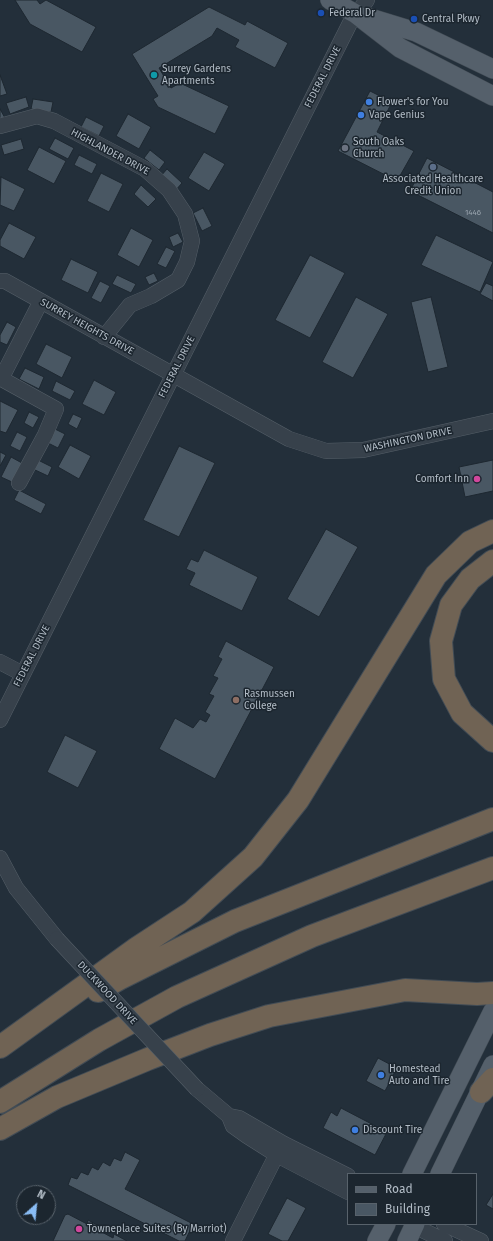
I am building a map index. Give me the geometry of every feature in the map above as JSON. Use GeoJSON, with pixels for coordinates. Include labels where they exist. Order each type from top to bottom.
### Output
{"type":"FeatureCollection","features":[{"type":"Feature","properties":{"kind":"highway"},"geometry":{"type":"LineString","coordinates":[[0,1048],[137,948],[192,912],[253,857],[298,800],[436,575],[470,542],[493,531]]}},
{"type":"Feature","properties":{"kind":"highway"},"geometry":{"type":"LineString","coordinates":[[493,561],[470,578],[451,604],[441,641],[444,679],[458,706],[462,713],[493,741]]}},
{"type":"Feature","properties":{"kind":"highway"},"geometry":{"type":"LineString","coordinates":[[0,1048],[119,979],[235,921],[493,819]]}},
{"type":"Feature","properties":{"kind":"highway"},"geometry":{"type":"LineString","coordinates":[[0,1102],[99,1040],[177,997],[312,936],[493,868]]}},
{"type":"Feature","properties":{"kind":"highway"},"geometry":{"type":"LineString","coordinates":[[0,1130],[57,1096],[196,1041],[269,1016],[405,990],[477,994],[493,993]]}},
{"type":"Feature","properties":{"kind":"main road"},"geometry":{"type":"LineString","coordinates":[[330,0],[360,5],[493,69]]}},
{"type":"Feature","properties":{"kind":"main road"},"geometry":{"type":"LineString","coordinates":[[360,5],[400,48],[493,96]]}},
{"type":"Feature","properties":{"kind":"main road"},"geometry":{"type":"LineString","coordinates":[[412,1173],[493,1012]]}},
{"type":"Feature","properties":{"kind":"main road"},"geometry":{"type":"LineString","coordinates":[[441,1173],[487,1086],[493,1065]]}},
{"type":"Feature","properties":{"kind":"main road"},"geometry":{"type":"LineString","coordinates":[[377,1241],[385,1225]]}},
{"type":"Feature","properties":{"kind":"street","name":"FEDERAL DRIVE"},"geometry":{"type":"LineString","coordinates":[[0,720],[360,5]]}},
{"type":"Feature","properties":{"kind":"street","name":"HIGHLANDER DRIVE"},"geometry":{"type":"LineString","coordinates":[[0,126],[37,116],[54,121],[145,168],[169,190],[185,214],[192,241],[188,262],[178,280],[151,296],[130,305],[104,337]]}},
{"type":"Feature","properties":{"kind":"street","name":"SURREY HEIGHTS DRIVE"},"geometry":{"type":"LineString","coordinates":[[0,280],[5,281],[173,375]]}},
{"type":"Feature","properties":{"kind":"street"},"geometry":{"type":"LineString","coordinates":[[20,483],[45,435],[56,409],[0,379],[41,301]]}},
{"type":"Feature","properties":{"kind":"street","name":"WASHINGTON DRIVE"},"geometry":{"type":"LineString","coordinates":[[173,375],[289,439],[326,451],[363,450],[493,421]]}},
{"type":"Feature","properties":{"kind":"street"},"geometry":{"type":"LineString","coordinates":[[0,662],[23,674]]}},
{"type":"Feature","properties":{"kind":"street","name":"DUCKWOOD DRIVE"},"geometry":{"type":"LineString","coordinates":[[0,858],[16,888],[57,939],[197,1089],[229,1116],[233,1126],[347,1191]]}},
{"type":"Feature","properties":{"kind":"street","name":"DUCKWOOD DRIVE"},"geometry":{"type":"LineString","coordinates":[[229,1116],[239,1118],[284,1144],[347,1176]]}},
{"type":"Feature","properties":{"kind":"street"},"geometry":{"type":"LineString","coordinates":[[233,1241],[279,1152]]}},
{"type":"Feature","properties":{"kind":"street"},"geometry":{"type":"LineString","coordinates":[[446,1225],[481,1241]]}},
{"type":"Feature","properties":{"kind":"street"},"geometry":{"type":"LineString","coordinates":[[412,1229],[445,1241]]}},
{"type":"Feature","properties":{"kind":"building"},"geometry":{"type":"Polygon","coordinates":[[[15,0],[37,0],[40,4],[46,0],[96,27],[82,52],[30,24],[15,0]]]}},
{"type":"Feature","properties":{"kind":"building","name":"Surrey Gardens Apartments"},"geometry":{"type":"Polygon","coordinates":[[[209,7],[245,25],[247,21],[288,43],[275,68],[235,47],[239,40],[217,28],[212,36],[159,68],[171,88],[180,83],[229,106],[215,134],[158,107],[153,99],[158,96],[132,54],[209,7]]]}},
{"type":"Feature","properties":{"kind":"building"},"geometry":{"type":"Polygon","coordinates":[[[0,75],[7,94],[0,96],[0,75]]]}},
{"type":"Feature","properties":{"kind":"building"},"geometry":{"type":"Polygon","coordinates":[[[370,91],[392,102],[377,132],[414,151],[397,181],[338,151],[370,91]]]}},
{"type":"Feature","properties":{"kind":"building"},"geometry":{"type":"Polygon","coordinates":[[[26,97],[29,107],[10,114],[6,103],[26,97]]]}},
{"type":"Feature","properties":{"kind":"building"},"geometry":{"type":"Polygon","coordinates":[[[33,99],[53,102],[51,112],[31,109],[33,99]]]}},
{"type":"Feature","properties":{"kind":"building"},"geometry":{"type":"Polygon","coordinates":[[[0,109],[5,118],[0,120],[0,109]]]}},
{"type":"Feature","properties":{"kind":"building"},"geometry":{"type":"Polygon","coordinates":[[[128,114],[151,127],[139,149],[116,136],[128,114]]]}},
{"type":"Feature","properties":{"kind":"building"},"geometry":{"type":"Polygon","coordinates":[[[86,117],[104,126],[99,136],[81,127],[86,117]]]}},
{"type":"Feature","properties":{"kind":"building"},"geometry":{"type":"Polygon","coordinates":[[[55,138],[74,148],[68,159],[49,149],[55,138]]]}},
{"type":"Feature","properties":{"kind":"building"},"geometry":{"type":"Polygon","coordinates":[[[21,139],[24,149],[4,155],[1,145],[21,139]]]}},
{"type":"Feature","properties":{"kind":"building"},"geometry":{"type":"Polygon","coordinates":[[[39,147],[66,161],[54,184],[27,170],[39,147]]]}},
{"type":"Feature","properties":{"kind":"building"},"geometry":{"type":"Polygon","coordinates":[[[150,150],[165,162],[159,170],[144,158],[150,150]]]}},
{"type":"Feature","properties":{"kind":"building"},"geometry":{"type":"Polygon","coordinates":[[[204,152],[225,164],[209,191],[188,178],[204,152]]]}},
{"type":"Feature","properties":{"kind":"building"},"geometry":{"type":"Polygon","coordinates":[[[79,155],[97,164],[92,174],[74,165],[79,155]]]}},
{"type":"Feature","properties":{"kind":"building"},"geometry":{"type":"Polygon","coordinates":[[[427,158],[493,192],[493,233],[410,191],[427,158]]]}},
{"type":"Feature","properties":{"kind":"building"},"geometry":{"type":"Polygon","coordinates":[[[167,169],[182,183],[175,191],[160,177],[167,169]]]}},
{"type":"Feature","properties":{"kind":"building"},"geometry":{"type":"Polygon","coordinates":[[[101,173],[123,184],[109,212],[87,201],[101,173]]]}},
{"type":"Feature","properties":{"kind":"building"},"geometry":{"type":"Polygon","coordinates":[[[1,177],[25,189],[14,211],[0,205],[1,177]]]}},
{"type":"Feature","properties":{"kind":"building"},"geometry":{"type":"Polygon","coordinates":[[[141,185],[156,199],[148,207],[134,194],[141,185]]]}},
{"type":"Feature","properties":{"kind":"building"},"geometry":{"type":"Polygon","coordinates":[[[203,208],[212,226],[202,231],[193,213],[203,208]]]}},
{"type":"Feature","properties":{"kind":"building"},"geometry":{"type":"Polygon","coordinates":[[[9,223],[36,237],[24,259],[0,246],[0,240],[9,223]]]}},
{"type":"Feature","properties":{"kind":"building"},"geometry":{"type":"Polygon","coordinates":[[[131,228],[153,240],[139,267],[117,255],[131,228]]]}},
{"type":"Feature","properties":{"kind":"building"},"geometry":{"type":"Polygon","coordinates":[[[178,233],[183,242],[173,247],[169,237],[178,233]]]}},
{"type":"Feature","properties":{"kind":"building"},"geometry":{"type":"Polygon","coordinates":[[[436,235],[493,262],[480,292],[421,265],[436,235]]]}},
{"type":"Feature","properties":{"kind":"building"},"geometry":{"type":"Polygon","coordinates":[[[166,247],[175,251],[166,268],[157,264],[166,247]]]}},
{"type":"Feature","properties":{"kind":"building"},"geometry":{"type":"Polygon","coordinates":[[[310,255],[345,273],[310,338],[275,320],[310,255]]]}},
{"type":"Feature","properties":{"kind":"building"},"geometry":{"type":"Polygon","coordinates":[[[71,259],[98,272],[88,293],[61,280],[71,259]]]}},
{"type":"Feature","properties":{"kind":"building"},"geometry":{"type":"Polygon","coordinates":[[[154,273],[158,281],[149,285],[145,277],[154,273]]]}},
{"type":"Feature","properties":{"kind":"building"},"geometry":{"type":"Polygon","coordinates":[[[117,275],[136,284],[131,293],[112,284],[117,275]]]}},
{"type":"Feature","properties":{"kind":"building"},"geometry":{"type":"Polygon","coordinates":[[[100,281],[110,286],[101,303],[91,298],[100,281]]]}},
{"type":"Feature","properties":{"kind":"building"},"geometry":{"type":"Polygon","coordinates":[[[486,283],[493,286],[493,301],[480,294],[486,283]]]}},
{"type":"Feature","properties":{"kind":"building"},"geometry":{"type":"Polygon","coordinates":[[[356,297],[388,314],[353,378],[322,362],[356,297]]]}},
{"type":"Feature","properties":{"kind":"building"},"geometry":{"type":"Polygon","coordinates":[[[431,297],[448,367],[428,372],[411,302],[431,297]]]}},
{"type":"Feature","properties":{"kind":"building"},"geometry":{"type":"Polygon","coordinates":[[[7,322],[16,327],[7,345],[0,342],[0,335],[7,322]]]}},
{"type":"Feature","properties":{"kind":"building"},"geometry":{"type":"Polygon","coordinates":[[[46,344],[72,357],[62,378],[36,364],[46,344]]]}},
{"type":"Feature","properties":{"kind":"building"},"geometry":{"type":"Polygon","coordinates":[[[25,368],[44,377],[39,389],[19,379],[25,368]]]}},
{"type":"Feature","properties":{"kind":"building"},"geometry":{"type":"Polygon","coordinates":[[[94,380],[116,392],[104,415],[82,404],[94,380]]]}},
{"type":"Feature","properties":{"kind":"building"},"geometry":{"type":"Polygon","coordinates":[[[56,381],[75,391],[70,400],[52,391],[56,381]]]}},
{"type":"Feature","properties":{"kind":"building"},"geometry":{"type":"Polygon","coordinates":[[[0,401],[18,410],[6,433],[0,431],[0,401]]]}},
{"type":"Feature","properties":{"kind":"building"},"geometry":{"type":"Polygon","coordinates":[[[29,412],[39,417],[33,428],[24,423],[29,412]]]}},
{"type":"Feature","properties":{"kind":"building"},"geometry":{"type":"Polygon","coordinates":[[[73,414],[82,418],[77,429],[68,424],[73,414]]]}},
{"type":"Feature","properties":{"kind":"building"},"geometry":{"type":"Polygon","coordinates":[[[55,429],[65,434],[58,448],[48,443],[55,429]]]}},
{"type":"Feature","properties":{"kind":"building"},"geometry":{"type":"Polygon","coordinates":[[[17,432],[27,437],[20,451],[10,446],[17,432]]]}},
{"type":"Feature","properties":{"kind":"building"},"geometry":{"type":"Polygon","coordinates":[[[70,445],[91,456],[79,479],[58,467],[70,445]]]}},
{"type":"Feature","properties":{"kind":"building"},"geometry":{"type":"Polygon","coordinates":[[[179,446],[215,463],[179,537],[143,520],[179,446]]]}},
{"type":"Feature","properties":{"kind":"building"},"geometry":{"type":"Polygon","coordinates":[[[0,452],[6,455],[0,466],[0,452]]]}},
{"type":"Feature","properties":{"kind":"building"},"geometry":{"type":"Polygon","coordinates":[[[11,457],[22,463],[12,482],[1,477],[11,457]]]}},
{"type":"Feature","properties":{"kind":"building"},"geometry":{"type":"Polygon","coordinates":[[[38,460],[52,467],[48,476],[33,469],[38,460]]]}},
{"type":"Feature","properties":{"kind":"building","name":"Comfort Inn"},"geometry":{"type":"Polygon","coordinates":[[[493,460],[493,491],[465,497],[459,467],[493,460]]]}},
{"type":"Feature","properties":{"kind":"building"},"geometry":{"type":"Polygon","coordinates":[[[19,490],[46,504],[41,514],[14,500],[19,490]]]}},
{"type":"Feature","properties":{"kind":"building"},"geometry":{"type":"Polygon","coordinates":[[[326,529],[358,547],[319,617],[287,599],[326,529]]]}},
{"type":"Feature","properties":{"kind":"building"},"geometry":{"type":"Polygon","coordinates":[[[204,550],[258,577],[242,611],[189,585],[195,573],[186,569],[191,559],[198,562],[204,550]]]}},
{"type":"Feature","properties":{"kind":"building"},"geometry":{"type":"Polygon","coordinates":[[[226,641],[274,667],[215,779],[159,749],[175,718],[193,728],[200,719],[206,722],[210,715],[205,712],[214,696],[209,694],[218,678],[213,676],[222,659],[218,657],[226,641]]]}},
{"type":"Feature","properties":{"kind":"building"},"geometry":{"type":"Polygon","coordinates":[[[65,735],[97,751],[78,788],[47,772],[65,735]]]}},
{"type":"Feature","properties":{"kind":"building","name":"Homestead Auto and Tire"},"geometry":{"type":"Polygon","coordinates":[[[378,1058],[397,1068],[385,1091],[366,1081],[378,1058]]]}},
{"type":"Feature","properties":{"kind":"building","name":"Discount Tire"},"geometry":{"type":"Polygon","coordinates":[[[341,1108],[387,1132],[375,1155],[323,1128],[331,1112],[337,1116],[341,1108]]]}},
{"type":"Feature","properties":{"kind":"building"},"geometry":{"type":"Polygon","coordinates":[[[125,1152],[140,1160],[125,1189],[193,1224],[185,1241],[179,1241],[68,1185],[71,1177],[77,1179],[81,1172],[88,1175],[92,1167],[98,1170],[103,1162],[110,1166],[114,1158],[121,1161],[125,1152]]]}},
{"type":"Feature","properties":{"kind":"building"},"geometry":{"type":"Polygon","coordinates":[[[493,1194],[493,1209],[486,1205],[493,1194]]]}},
{"type":"Feature","properties":{"kind":"building"},"geometry":{"type":"Polygon","coordinates":[[[287,1198],[306,1208],[288,1241],[282,1241],[268,1234],[287,1198]]]}},
{"type":"Feature","properties":{"kind":"building","name":"Towneplace Suites (By Marriot)"},"geometry":{"type":"Polygon","coordinates":[[[68,1214],[87,1224],[88,1220],[101,1227],[100,1231],[113,1238],[114,1234],[127,1241],[53,1241],[65,1215],[68,1214]]]}},
{"type":"Feature","properties":{"kind":"place","name":"Federal Dr"},"geometry":{"type":"Point","coordinates":[321,13]}},
{"type":"Feature","properties":{"kind":"place","name":"Central Pkwy"},"geometry":{"type":"Point","coordinates":[414,19]}},
{"type":"Feature","properties":{"kind":"place","name":"Surrey Gardens Apartments"},"geometry":{"type":"Point","coordinates":[154,75]}},
{"type":"Feature","properties":{"kind":"place","name":"Flower's for You"},"geometry":{"type":"Point","coordinates":[369,102]}},
{"type":"Feature","properties":{"kind":"place","name":"Vape Genius"},"geometry":{"type":"Point","coordinates":[361,115]}},
{"type":"Feature","properties":{"kind":"place","name":"South Oaks Church"},"geometry":{"type":"Point","coordinates":[345,148]}},
{"type":"Feature","properties":{"kind":"place","name":"Associated Healthcare Credit Union"},"geometry":{"type":"Point","coordinates":[433,167]}},
{"type":"Feature","properties":{"kind":"place","name":"Comfort Inn"},"geometry":{"type":"Point","coordinates":[477,479]}},
{"type":"Feature","properties":{"kind":"place","name":"Rasmussen College"},"geometry":{"type":"Point","coordinates":[236,700]}},
{"type":"Feature","properties":{"kind":"place","name":"Homestead Auto and Tire"},"geometry":{"type":"Point","coordinates":[381,1075]}},
{"type":"Feature","properties":{"kind":"place","name":"Discount Tire"},"geometry":{"type":"Point","coordinates":[355,1130]}},
{"type":"Feature","properties":{"kind":"place","name":"Towneplace Suites (By Marriot)"},"geometry":{"type":"Point","coordinates":[79,1229]}}]}
